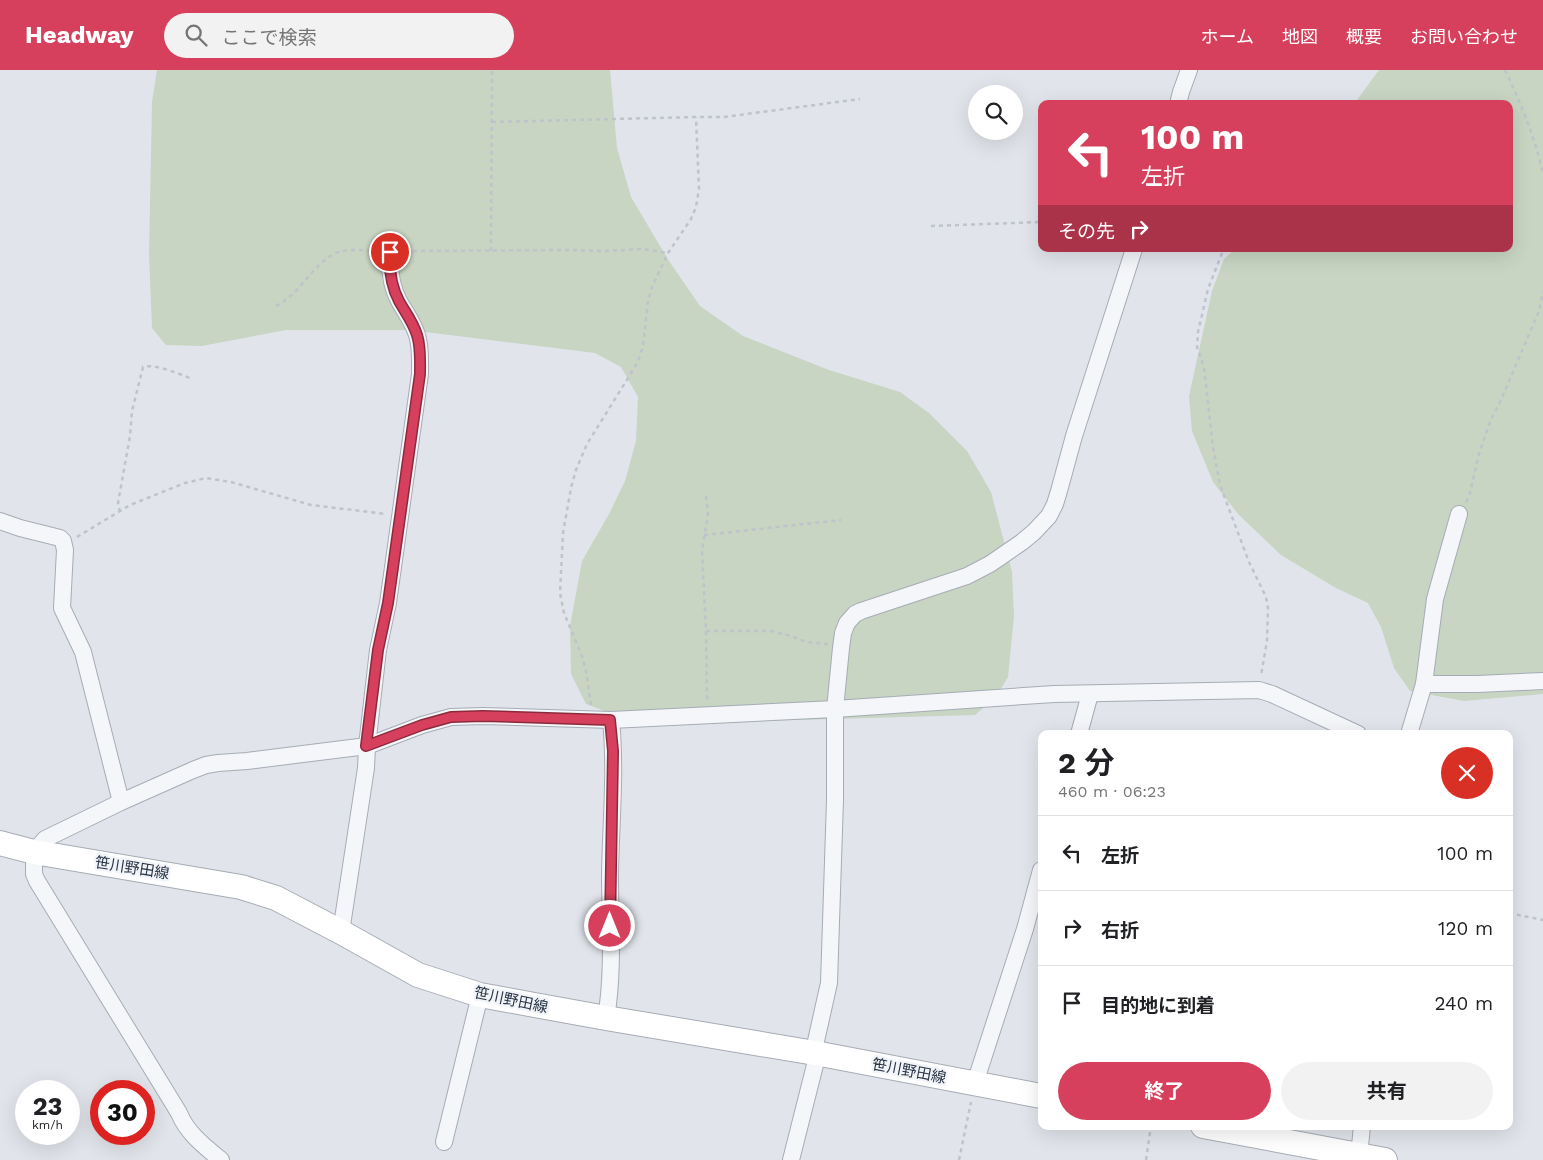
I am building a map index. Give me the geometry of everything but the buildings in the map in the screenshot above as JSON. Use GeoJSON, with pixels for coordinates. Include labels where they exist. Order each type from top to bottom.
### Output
{"type":"FeatureCollection","features":[{"type":"Feature","properties":{"kind":"street"},"geometry":{"type":"LineString","coordinates":[[1179,100],[1189,70]]}},
{"type":"Feature","properties":{"kind":"street"},"geometry":{"type":"LineString","coordinates":[[342,932],[366,768],[366,746],[378,650],[388,603],[420,374],[420,357],[416,333],[398,299],[394,287],[390,252]]}},
{"type":"Feature","properties":{"kind":"street"},"geometry":{"type":"LineString","coordinates":[[791,1160],[816,1061],[816,1041],[827,997],[830,972],[836,710],[841,646],[845,627],[855,614],[967,576],[990,564],[1022,542],[1049,516],[1059,492],[1074,436],[1133,252]]}},
{"type":"Feature","properties":{"kind":"street"},"geometry":{"type":"LineString","coordinates":[[1410,730],[1424,684],[1436,599],[1459,514]]}},
{"type":"Feature","properties":{"kind":"street"},"geometry":{"type":"LineString","coordinates":[[0,521],[60,538],[63,541],[65,550],[62,608],[83,652],[120,802]]}},
{"type":"Feature","properties":{"kind":"street"},"geometry":{"type":"LineString","coordinates":[[1424,684],[1543,681]]}},
{"type":"Feature","properties":{"kind":"street"},"geometry":{"type":"LineString","coordinates":[[221,1160],[203,1146],[183,1123],[179,1113],[105,991],[36,881],[34,874],[34,852],[45,839],[120,802],[206,765],[366,746],[422,725],[451,717],[483,716],[610,720],[836,710],[1028,695],[1120,692],[1259,690],[1272,694],[1349,730]]}},
{"type":"Feature","properties":{"kind":"street"},"geometry":{"type":"LineString","coordinates":[[1080,730],[1090,694]]}},
{"type":"Feature","properties":{"kind":"street"},"geometry":{"type":"LineString","coordinates":[[606,1018],[610,961],[613,751],[610,720]]}},
{"type":"Feature","properties":{"kind":"street","name":"笹川野田線"},"geometry":{"type":"LineString","coordinates":[[0,843],[34,852],[241,887],[276,898],[342,932],[418,975],[480,995],[1038,1095]]}},
{"type":"Feature","properties":{"kind":"street"},"geometry":{"type":"LineString","coordinates":[[975,1083],[1025,929],[1038,881]]}},
{"type":"Feature","properties":{"kind":"street"},"geometry":{"type":"LineString","coordinates":[[444,1142],[480,995]]}},
{"type":"Feature","properties":{"kind":"street"},"geometry":{"type":"LineString","coordinates":[[1224,1130],[1385,1160]]}},
{"type":"Feature","properties":{"kind":"street"},"geometry":{"type":"LineString","coordinates":[[1359,1156],[1362,1130]]}},
{"type":"Feature","properties":{"kind":"path"},"geometry":{"type":"LineString","coordinates":[[491,251],[492,70]]}},
{"type":"Feature","properties":{"kind":"path"},"geometry":{"type":"LineString","coordinates":[[1506,70],[1538,149],[1543,174]]}},
{"type":"Feature","properties":{"kind":"path"},"geometry":{"type":"LineString","coordinates":[[492,122],[696,116],[724,117],[860,99]]}},
{"type":"Feature","properties":{"kind":"path"},"geometry":{"type":"LineString","coordinates":[[591,719],[589,684],[586,671],[582,656],[564,613],[560,592],[563,532],[571,488],[580,457],[641,355],[648,301],[655,279],[668,253],[691,220],[698,198],[696,116]]}},
{"type":"Feature","properties":{"kind":"path"},"geometry":{"type":"LineString","coordinates":[[931,226],[1038,222]]}},
{"type":"Feature","properties":{"kind":"path"},"geometry":{"type":"LineString","coordinates":[[276,306],[288,300],[320,265],[332,255],[351,250],[390,252],[605,251],[643,249],[668,253]]}},
{"type":"Feature","properties":{"kind":"path"},"geometry":{"type":"LineString","coordinates":[[1222,253],[1206,298],[1198,332],[1197,347],[1204,367],[1220,485],[1249,562],[1266,597],[1268,608],[1267,641],[1259,690]]}},
{"type":"Feature","properties":{"kind":"path"},"geometry":{"type":"LineString","coordinates":[[1459,514],[1469,497],[1479,454],[1491,419],[1501,400],[1538,311],[1543,292]]}},
{"type":"Feature","properties":{"kind":"path"},"geometry":{"type":"LineString","coordinates":[[120,512],[118,503],[130,436],[132,411],[143,367],[148,365],[190,378]]}},
{"type":"Feature","properties":{"kind":"path"},"geometry":{"type":"LineString","coordinates":[[63,541],[82,535],[130,505],[185,483],[206,478],[231,482],[311,505],[400,516]]}},
{"type":"Feature","properties":{"kind":"path"},"geometry":{"type":"LineString","coordinates":[[706,496],[708,514],[702,551],[708,716]]}},
{"type":"Feature","properties":{"kind":"path"},"geometry":{"type":"LineString","coordinates":[[704,534],[841,520]]}},
{"type":"Feature","properties":{"kind":"path"},"geometry":{"type":"LineString","coordinates":[[706,631],[771,631],[807,642],[841,646]]}},
{"type":"Feature","properties":{"kind":"path"},"geometry":{"type":"LineString","coordinates":[[1513,914],[1543,920]]}},
{"type":"Feature","properties":{"kind":"path"},"geometry":{"type":"LineString","coordinates":[[958,1160],[975,1083]]}},
{"type":"Feature","properties":{"kind":"path"},"geometry":{"type":"LineString","coordinates":[[1146,1160],[1150,1130]]}},
{"type":"Feature","properties":{"kind":"green space"},"geometry":{"type":"Polygon","coordinates":[[[157,70],[610,70],[617,148],[631,197],[669,261],[700,306],[743,336],[829,370],[900,392],[929,413],[967,451],[991,492],[1012,572],[1014,616],[1008,677],[996,697],[975,715],[685,723],[623,718],[586,704],[571,674],[570,626],[582,561],[609,514],[625,481],[636,441],[638,397],[621,367],[595,353],[409,330],[286,330],[202,346],[166,345],[152,328],[149,255],[152,102],[157,70]]]}},
{"type":"Feature","properties":{"kind":"green space"},"geometry":{"type":"Polygon","coordinates":[[[1379,70],[1543,70],[1543,694],[1464,701],[1410,691],[1394,668],[1381,627],[1368,603],[1336,588],[1281,555],[1238,514],[1213,482],[1192,431],[1189,396],[1212,291],[1224,259],[1232,252],[1513,252],[1513,100],[1357,100],[1379,70]]]}},
{"type":"Feature","properties":{"kind":"route"},"geometry":{"type":"LineString","coordinates":[[390,252],[394,287],[398,299],[418,337],[420,374],[388,603],[378,650],[366,746],[422,725],[451,717],[483,716],[610,720],[613,751],[610,926]]}}]}
